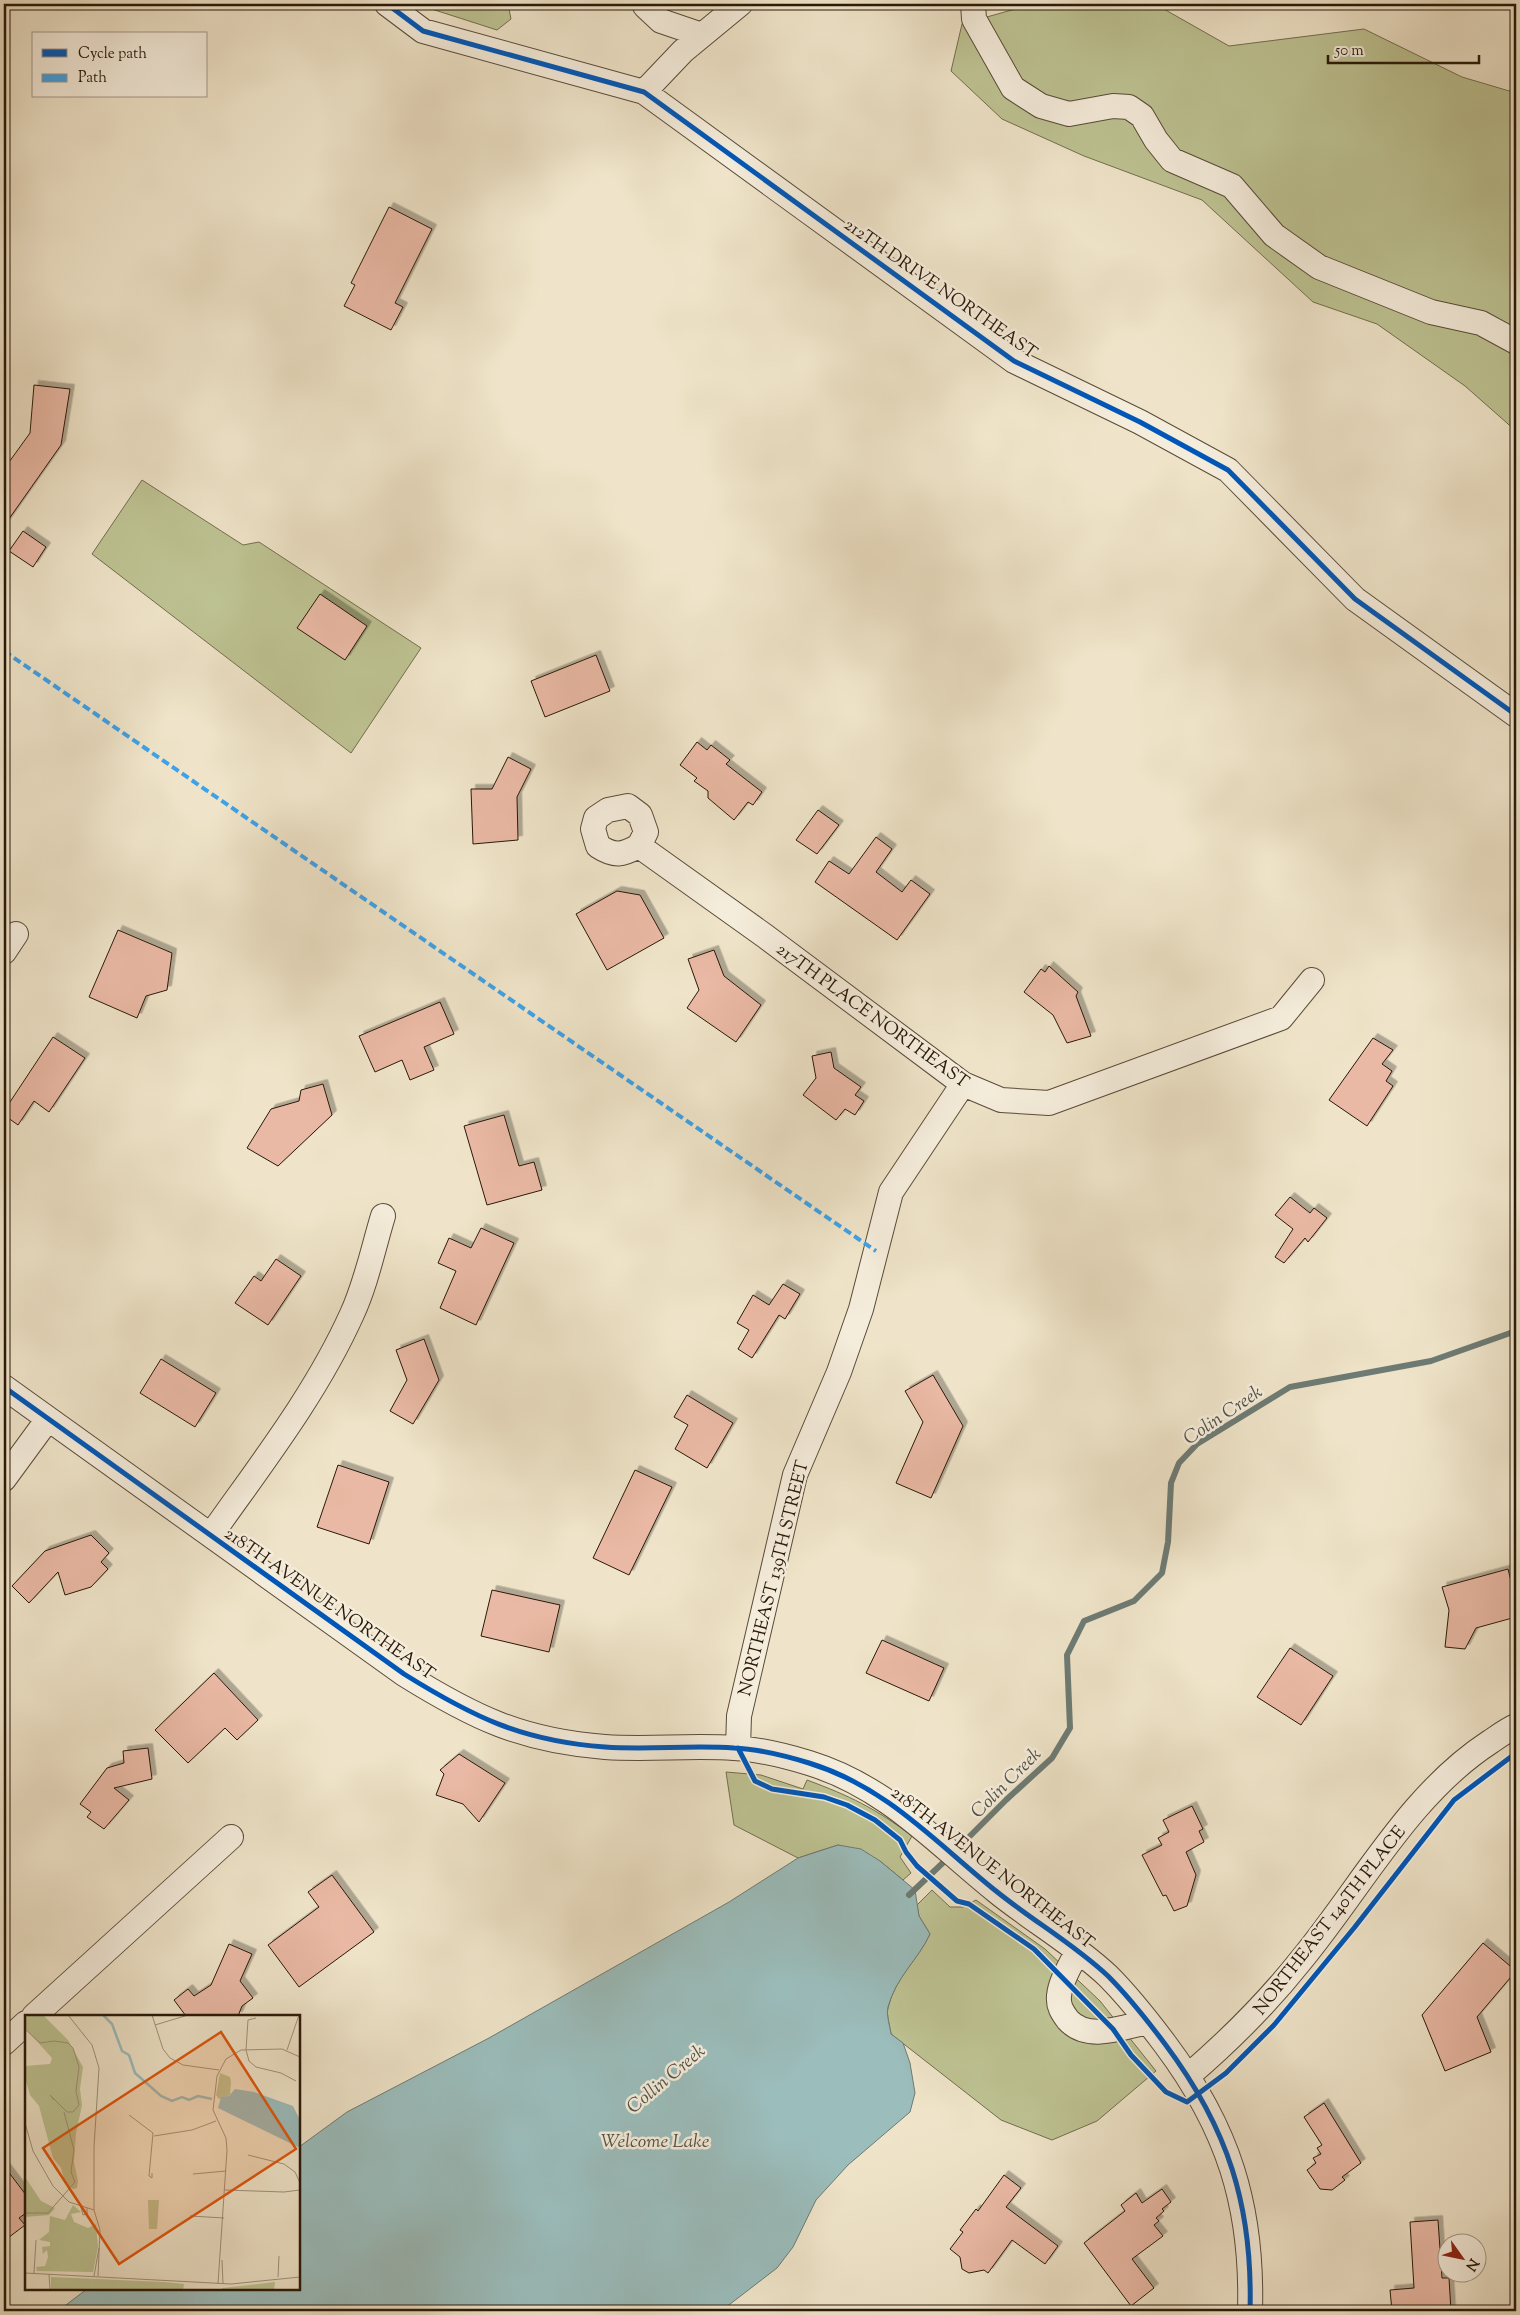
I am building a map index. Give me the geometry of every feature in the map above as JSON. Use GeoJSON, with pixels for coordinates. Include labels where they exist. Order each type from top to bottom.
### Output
{"type":"FeatureCollection","features":[{"type":"Feature","properties":{"kind":"street","name":"212TH DRIVE NORTHEAST"},"geometry":{"type":"LineString","coordinates":[[387,4],[423,31],[644,92],[1014,361],[1140,422],[1228,470],[1355,599],[1516,715]]}},
{"type":"Feature","properties":{"kind":"street"},"geometry":{"type":"LineString","coordinates":[[646,4],[645,6],[662,21],[702,35]]}},
{"type":"Feature","properties":{"kind":"street"},"geometry":{"type":"LineString","coordinates":[[644,92],[683,51],[740,4]]}},
{"type":"Feature","properties":{"kind":"street"},"geometry":{"type":"LineString","coordinates":[[973,4],[974,18],[1013,88],[1041,106],[1069,114],[1112,106],[1129,107],[1142,116],[1156,140],[1172,160],[1232,186],[1274,235],[1320,268],[1431,312],[1481,323],[1516,342]]}},
{"type":"Feature","properties":{"kind":"street","name":"217TH PLACE NORTHEAST"},"geometry":{"type":"LineString","coordinates":[[639,846],[765,936],[963,1084],[1001,1100],[1050,1103],[1281,1018],[1312,980]]}},
{"type":"Feature","properties":{"kind":"street","name":"NORTHEAST 139TH STREET"},"geometry":{"type":"LineString","coordinates":[[738,1748],[740,1716],[795,1475],[839,1372],[861,1309],[891,1192],[963,1084]]}},
{"type":"Feature","properties":{"kind":"street"},"geometry":{"type":"LineString","coordinates":[[211,1535],[309,1395],[334,1353],[354,1312],[382,1216]]}},
{"type":"Feature","properties":{"kind":"street","name":"218TH AVENUE NORTHEAST"},"geometry":{"type":"LineString","coordinates":[[4,1387],[404,1674],[448,1702],[488,1722],[520,1733],[559,1742],[607,1747],[738,1748],[808,1763],[855,1782],[903,1812],[996,1892],[1078,1950],[1109,1977],[1148,2022],[1188,2076],[1222,2139],[1234,2171],[1248,2239],[1250,2311]]}},
{"type":"Feature","properties":{"kind":"street"},"geometry":{"type":"LineString","coordinates":[[4,1479],[48,1419]]}},
{"type":"Feature","properties":{"kind":"street","name":"NORTHEAST 140TH PLACE"},"geometry":{"type":"LineString","coordinates":[[1188,2076],[1259,2011],[1303,1958],[1402,1826],[1443,1780],[1475,1752],[1516,1726]]}},
{"type":"Feature","properties":{"kind":"street"},"geometry":{"type":"LineString","coordinates":[[35,2015],[231,1837]]}},
{"type":"Feature","properties":{"kind":"street"},"geometry":{"type":"LineString","coordinates":[[1078,1950],[1058,1995],[1060,2011],[1073,2025],[1083,2031],[1095,2032],[1148,2022]]}},
{"type":"Feature","properties":{"kind":"street"},"geometry":{"type":"LineString","coordinates":[[4,2043],[25,2024]]}},
{"type":"Feature","properties":{"kind":"green space"},"geometry":{"type":"Polygon","coordinates":[[[416,4],[508,4],[511,19],[497,30],[416,4]]]}},
{"type":"Feature","properties":{"kind":"green space"},"geometry":{"type":"Polygon","coordinates":[[[1033,4],[1155,4],[1229,46],[1364,29],[1462,77],[1516,93],[1516,431],[1465,386],[1377,324],[1313,302],[1202,200],[1084,156],[1002,119],[951,71],[962,24],[1033,4]]]}},
{"type":"Feature","properties":{"kind":"green space"},"geometry":{"type":"Polygon","coordinates":[[[142,480],[243,545],[259,542],[421,648],[351,753],[92,554],[142,480]]]}},
{"type":"Feature","properties":{"kind":"green space"},"geometry":{"type":"Polygon","coordinates":[[[726,1772],[761,1775],[803,1789],[807,1780],[862,1804],[912,1836],[900,1857],[911,1873],[903,1880],[880,1861],[838,1845],[798,1858],[734,1825],[726,1772]]]}},
{"type":"Feature","properties":{"kind":"green space"},"geometry":{"type":"Polygon","coordinates":[[[932,1890],[950,1907],[963,1907],[976,1900],[1045,1949],[1100,2001],[1156,2071],[1097,2121],[1052,2140],[1001,2120],[891,2034],[887,2014],[891,1997],[930,1934],[919,1916],[917,1905],[932,1890]]]}},
{"type":"Feature","properties":{"kind":"water","name":"Welcome Lake"},"geometry":{"type":"Polygon","coordinates":[[[838,1845],[861,1849],[880,1861],[915,1890],[919,1916],[930,1934],[896,1987],[888,2007],[888,2017],[891,2034],[903,2043],[910,2063],[915,2093],[910,2112],[848,2165],[816,2200],[793,2247],[777,2268],[721,2311],[58,2311],[86,2290],[300,2290],[300,2146],[347,2112],[489,2038],[729,1902],[798,1858],[838,1845]]]}},
{"type":"Feature","properties":{"kind":"building"},"geometry":{"type":"Polygon","coordinates":[[[389,207],[432,229],[395,303],[403,307],[391,330],[344,306],[355,285],[351,283],[389,207]]]}},
{"type":"Feature","properties":{"kind":"building"},"geometry":{"type":"Polygon","coordinates":[[[34,385],[70,389],[61,445],[4,526],[4,469],[30,433],[34,385]]]}},
{"type":"Feature","properties":{"kind":"building"},"geometry":{"type":"Polygon","coordinates":[[[23,531],[46,547],[33,567],[9,551],[23,531]]]}},
{"type":"Feature","properties":{"kind":"building"},"geometry":{"type":"Polygon","coordinates":[[[320,594],[367,626],[345,660],[297,628],[320,594]]]}},
{"type":"Feature","properties":{"kind":"building"},"geometry":{"type":"Polygon","coordinates":[[[596,655],[610,691],[545,717],[531,681],[596,655]]]}},
{"type":"Feature","properties":{"kind":"building"},"geometry":{"type":"Polygon","coordinates":[[[697,742],[707,750],[711,745],[730,760],[726,764],[762,792],[753,805],[748,802],[734,820],[708,798],[708,791],[694,781],[697,778],[680,765],[697,742]]]}},
{"type":"Feature","properties":{"kind":"building"},"geometry":{"type":"Polygon","coordinates":[[[508,757],[531,769],[517,797],[518,840],[473,844],[471,789],[492,789],[508,757]]]}},
{"type":"Feature","properties":{"kind":"building"},"geometry":{"type":"Polygon","coordinates":[[[818,810],[839,825],[817,854],[796,840],[818,810]]]}},
{"type":"Feature","properties":{"kind":"building"},"geometry":{"type":"Polygon","coordinates":[[[876,837],[892,849],[876,872],[902,892],[911,880],[930,894],[897,940],[815,882],[829,861],[849,874],[876,837]]]}},
{"type":"Feature","properties":{"kind":"building"},"geometry":{"type":"Polygon","coordinates":[[[617,891],[640,895],[664,938],[607,970],[576,914],[617,891]]]}},
{"type":"Feature","properties":{"kind":"building"},"geometry":{"type":"Polygon","coordinates":[[[118,930],[172,953],[167,990],[146,996],[137,1018],[89,997],[118,930]]]}},
{"type":"Feature","properties":{"kind":"building"},"geometry":{"type":"Polygon","coordinates":[[[714,950],[724,976],[761,1005],[736,1042],[687,1008],[699,990],[688,959],[714,950]]]}},
{"type":"Feature","properties":{"kind":"building"},"geometry":{"type":"Polygon","coordinates":[[[1049,966],[1078,992],[1076,996],[1091,1036],[1067,1043],[1053,1015],[1024,992],[1041,969],[1045,972],[1049,966]]]}},
{"type":"Feature","properties":{"kind":"building"},"geometry":{"type":"Polygon","coordinates":[[[440,1002],[454,1034],[424,1047],[434,1070],[410,1080],[402,1060],[375,1072],[359,1036],[440,1002]]]}},
{"type":"Feature","properties":{"kind":"building"},"geometry":{"type":"Polygon","coordinates":[[[53,1037],[85,1058],[49,1112],[34,1101],[18,1125],[4,1115],[4,1111],[53,1037]]]}},
{"type":"Feature","properties":{"kind":"building"},"geometry":{"type":"Polygon","coordinates":[[[1373,1038],[1393,1050],[1382,1064],[1392,1071],[1386,1081],[1393,1086],[1367,1126],[1329,1100],[1373,1038]]]}},
{"type":"Feature","properties":{"kind":"building"},"geometry":{"type":"Polygon","coordinates":[[[831,1052],[834,1068],[861,1087],[855,1095],[864,1101],[855,1115],[845,1109],[836,1120],[803,1095],[816,1078],[812,1056],[831,1052]]]}},
{"type":"Feature","properties":{"kind":"building"},"geometry":{"type":"Polygon","coordinates":[[[323,1084],[332,1115],[278,1166],[247,1148],[271,1109],[299,1101],[301,1090],[323,1084]]]}},
{"type":"Feature","properties":{"kind":"building"},"geometry":{"type":"Polygon","coordinates":[[[504,1115],[519,1166],[534,1162],[542,1190],[487,1205],[464,1126],[504,1115]]]}},
{"type":"Feature","properties":{"kind":"building"},"geometry":{"type":"Polygon","coordinates":[[[1290,1197],[1310,1213],[1314,1208],[1327,1218],[1308,1242],[1305,1238],[1284,1263],[1275,1257],[1293,1229],[1275,1215],[1290,1197]]]}},
{"type":"Feature","properties":{"kind":"building"},"geometry":{"type":"Polygon","coordinates":[[[481,1228],[514,1243],[476,1325],[440,1308],[456,1271],[438,1263],[449,1238],[471,1248],[481,1228]]]}},
{"type":"Feature","properties":{"kind":"building"},"geometry":{"type":"Polygon","coordinates":[[[276,1259],[301,1276],[268,1325],[235,1303],[254,1276],[261,1281],[276,1259]]]}},
{"type":"Feature","properties":{"kind":"building"},"geometry":{"type":"Polygon","coordinates":[[[783,1284],[800,1294],[785,1319],[779,1315],[752,1358],[738,1349],[749,1330],[737,1323],[753,1295],[769,1305],[783,1284]]]}},
{"type":"Feature","properties":{"kind":"building"},"geometry":{"type":"Polygon","coordinates":[[[424,1339],[439,1380],[413,1424],[390,1411],[407,1380],[396,1350],[424,1339]]]}},
{"type":"Feature","properties":{"kind":"building"},"geometry":{"type":"Polygon","coordinates":[[[161,1359],[216,1393],[195,1427],[140,1393],[161,1359]]]}},
{"type":"Feature","properties":{"kind":"building"},"geometry":{"type":"Polygon","coordinates":[[[933,1375],[963,1426],[931,1498],[896,1483],[923,1422],[905,1391],[933,1375]]]}},
{"type":"Feature","properties":{"kind":"building"},"geometry":{"type":"Polygon","coordinates":[[[687,1395],[733,1423],[707,1468],[675,1449],[688,1425],[674,1417],[687,1395]]]}},
{"type":"Feature","properties":{"kind":"building"},"geometry":{"type":"Polygon","coordinates":[[[338,1465],[389,1482],[369,1544],[317,1527],[338,1465]]]}},
{"type":"Feature","properties":{"kind":"building"},"geometry":{"type":"Polygon","coordinates":[[[635,1470],[672,1487],[629,1575],[593,1558],[635,1470]]]}},
{"type":"Feature","properties":{"kind":"building"},"geometry":{"type":"Polygon","coordinates":[[[91,1535],[109,1553],[101,1562],[108,1569],[91,1587],[65,1595],[58,1572],[29,1603],[12,1586],[45,1551],[91,1535]]]}},
{"type":"Feature","properties":{"kind":"building"},"geometry":{"type":"Polygon","coordinates":[[[1508,1569],[1516,1601],[1516,1617],[1476,1628],[1465,1649],[1445,1647],[1449,1610],[1442,1587],[1508,1569]]]}},
{"type":"Feature","properties":{"kind":"building"},"geometry":{"type":"Polygon","coordinates":[[[492,1590],[560,1605],[549,1652],[481,1636],[492,1590]]]}},
{"type":"Feature","properties":{"kind":"building"},"geometry":{"type":"Polygon","coordinates":[[[882,1640],[944,1668],[929,1701],[866,1673],[882,1640]]]}},
{"type":"Feature","properties":{"kind":"building"},"geometry":{"type":"Polygon","coordinates":[[[1290,1648],[1333,1676],[1301,1725],[1257,1697],[1290,1648]]]}},
{"type":"Feature","properties":{"kind":"building"},"geometry":{"type":"Polygon","coordinates":[[[214,1673],[258,1720],[237,1740],[225,1728],[188,1763],[155,1730],[214,1673]]]}},
{"type":"Feature","properties":{"kind":"building"},"geometry":{"type":"Polygon","coordinates":[[[148,1748],[152,1779],[114,1788],[129,1800],[104,1829],[87,1817],[91,1812],[80,1804],[107,1768],[124,1763],[123,1751],[148,1748]]]}},
{"type":"Feature","properties":{"kind":"building"},"geometry":{"type":"Polygon","coordinates":[[[459,1754],[505,1783],[479,1822],[463,1804],[436,1795],[444,1774],[440,1770],[459,1754]]]}},
{"type":"Feature","properties":{"kind":"building"},"geometry":{"type":"Polygon","coordinates":[[[1192,1806],[1203,1829],[1199,1831],[1204,1842],[1186,1852],[1196,1875],[1187,1906],[1174,1911],[1166,1895],[1163,1896],[1142,1855],[1162,1845],[1158,1838],[1169,1832],[1163,1820],[1192,1806]]]}},
{"type":"Feature","properties":{"kind":"building"},"geometry":{"type":"Polygon","coordinates":[[[332,1875],[374,1932],[299,1987],[268,1945],[319,1907],[308,1892],[332,1875]]]}},
{"type":"Feature","properties":{"kind":"building"},"geometry":{"type":"Polygon","coordinates":[[[1483,1943],[1516,1971],[1477,2017],[1491,2052],[1445,2071],[1422,2015],[1483,1943]]]}},
{"type":"Feature","properties":{"kind":"building"},"geometry":{"type":"Polygon","coordinates":[[[229,1944],[252,1954],[240,1981],[253,1998],[242,2006],[238,2015],[185,2015],[174,2000],[188,1989],[194,1996],[211,1985],[229,1944]]]}},
{"type":"Feature","properties":{"kind":"building"},"geometry":{"type":"Polygon","coordinates":[[[1324,2103],[1361,2163],[1342,2177],[1345,2180],[1332,2190],[1320,2189],[1307,2170],[1316,2163],[1313,2158],[1321,2154],[1317,2148],[1322,2145],[1304,2117],[1324,2103]]]}},
{"type":"Feature","properties":{"kind":"building"},"geometry":{"type":"Polygon","coordinates":[[[4,2166],[25,2194],[25,2214],[19,2218],[25,2225],[4,2241],[4,2166]]]}},
{"type":"Feature","properties":{"kind":"building"},"geometry":{"type":"Polygon","coordinates":[[[1004,2175],[1021,2188],[1006,2207],[1058,2246],[1045,2264],[1012,2240],[988,2273],[984,2270],[969,2273],[962,2269],[960,2257],[950,2249],[963,2232],[960,2230],[976,2209],[978,2211],[1004,2175]]]}},
{"type":"Feature","properties":{"kind":"building"},"geometry":{"type":"Polygon","coordinates":[[[1162,2189],[1171,2202],[1162,2209],[1164,2211],[1156,2218],[1159,2221],[1154,2225],[1163,2236],[1132,2259],[1154,2288],[1131,2306],[1084,2243],[1125,2211],[1121,2205],[1136,2193],[1142,2203],[1162,2189]]]}},
{"type":"Feature","properties":{"kind":"building"},"geometry":{"type":"Polygon","coordinates":[[[1438,2220],[1438,2282],[1449,2282],[1451,2311],[1392,2311],[1390,2290],[1414,2288],[1410,2222],[1438,2220]]]}},
{"type":"Feature","properties":{"kind":"waterway","name":"Colin Creek"},"geometry":{"type":"LineString","coordinates":[[956,1850],[1006,1800],[1052,1758],[1070,1728],[1067,1655],[1084,1621],[1134,1601],[1162,1573],[1168,1542],[1171,1483],[1179,1463],[1197,1444],[1290,1387],[1431,1361],[1516,1331]]}},
{"type":"Feature","properties":{"kind":"waterway","name":"Colin Creek"},"geometry":{"type":"LineString","coordinates":[[909,1895],[949,1857]]}},
{"type":"Feature","properties":{"kind":"marked path"},"geometry":{"type":"LineString","coordinates":[[4,651],[876,1251]]}},
{"type":"Feature","properties":{"kind":"cycle path"},"geometry":{"type":"LineString","coordinates":[[387,4],[423,31],[644,92],[1014,361],[1140,422],[1228,470],[1355,599],[1516,715]]}},
{"type":"Feature","properties":{"kind":"cycle path"},"geometry":{"type":"LineString","coordinates":[[4,1387],[404,1674],[453,1703],[476,1714],[523,1733],[575,1744],[621,1748],[734,1748],[781,1755],[837,1773],[863,1786],[909,1818],[996,1891],[1081,1953],[1108,1976],[1145,2017],[1187,2075],[1205,2106],[1220,2138],[1232,2170],[1241,2203],[1247,2237],[1250,2273],[1250,2311]]}},
{"type":"Feature","properties":{"kind":"cycle path"},"geometry":{"type":"LineString","coordinates":[[738,1748],[755,1781],[772,1789],[824,1797],[847,1805],[875,1820],[900,1840],[906,1852],[917,1866],[957,1901],[969,1904],[1034,1949],[1113,2029],[1131,2055],[1166,2092],[1187,2102],[1226,2073],[1274,2025],[1354,1928],[1454,1800],[1516,1753]]}},
{"type":"Feature","properties":{"kind":"water label","name":"Collin Creek"},"geometry":{"type":"Point","coordinates":[665,2078]}}]}
